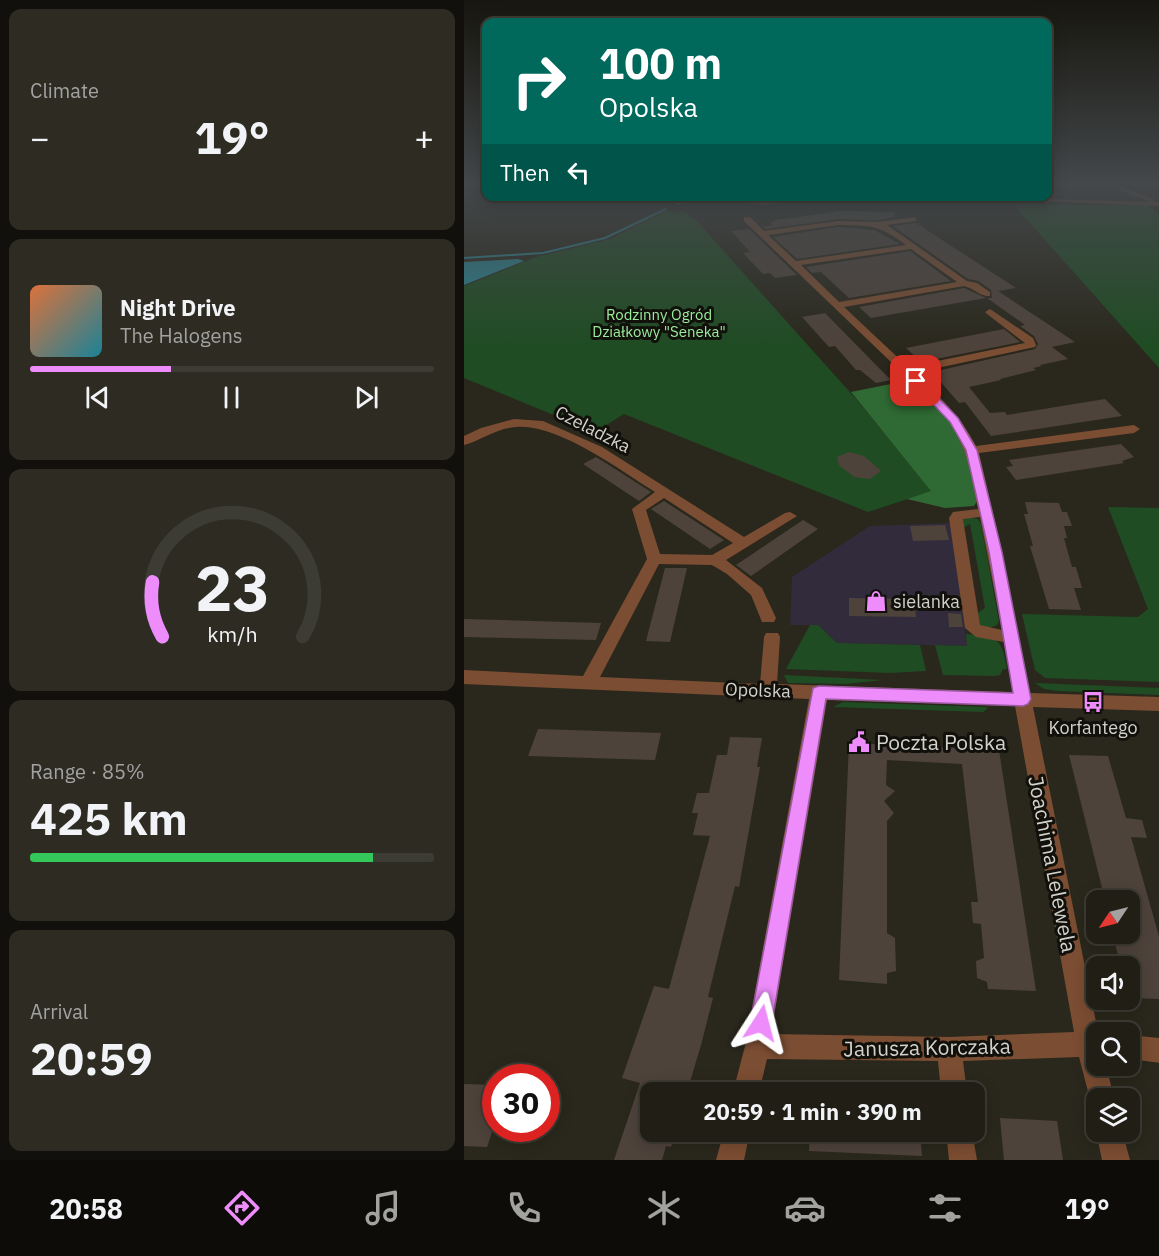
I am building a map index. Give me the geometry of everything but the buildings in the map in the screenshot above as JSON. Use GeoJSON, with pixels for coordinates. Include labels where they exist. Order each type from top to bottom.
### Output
{"type":"FeatureCollection","features":[{"type":"Feature","properties":{"kind":"street","name":"Joachima Lelewela"},"geometry":{"type":"LineString","coordinates":[[768,238],[955,420],[972,450],[1088,1022]]}},
{"type":"Feature","properties":{"kind":"street"},"geometry":{"type":"LineString","coordinates":[[902,238],[964,283]]}},
{"type":"Feature","properties":{"kind":"street"},"geometry":{"type":"LineString","coordinates":[[794,264],[912,246]]}},
{"type":"Feature","properties":{"kind":"street"},"geometry":{"type":"LineString","coordinates":[[837,305],[964,283],[974,285],[987,294]]}},
{"type":"Feature","properties":{"kind":"street"},"geometry":{"type":"LineString","coordinates":[[906,371],[1031,345],[1029,340],[990,312]]}},
{"type":"Feature","properties":{"kind":"street","name":"Czeladzka"},"geometry":{"type":"LineString","coordinates":[[464,441],[485,431],[514,423],[539,423],[598,450],[743,543]]}},
{"type":"Feature","properties":{"kind":"street"},"geometry":{"type":"LineString","coordinates":[[972,450],[1134,429]]}},
{"type":"Feature","properties":{"kind":"street"},"geometry":{"type":"LineString","coordinates":[[588,683],[654,559],[639,509],[664,492]]}},
{"type":"Feature","properties":{"kind":"street"},"geometry":{"type":"LineString","coordinates":[[986,512],[965,513],[956,518],[973,627],[982,633],[1011,637]]}},
{"type":"Feature","properties":{"kind":"street"},"geometry":{"type":"LineString","coordinates":[[715,560],[790,516]]}},
{"type":"Feature","properties":{"kind":"street"},"geometry":{"type":"LineString","coordinates":[[654,559],[715,560],[732,570],[757,592],[767,618]]}},
{"type":"Feature","properties":{"kind":"street"},"geometry":{"type":"LineString","coordinates":[[768,691],[772,637]]}},
{"type":"Feature","properties":{"kind":"street","name":"Opolska"},"geometry":{"type":"LineString","coordinates":[[464,677],[1158,705]]}},
{"type":"Feature","properties":{"kind":"street"},"geometry":{"type":"LineString","coordinates":[[748,1082],[757,1046],[819,693]]}},
{"type":"Feature","properties":{"kind":"street","name":"Janusza Korczaka"},"geometry":{"type":"LineString","coordinates":[[757,1046],[949,1050],[1086,1043]]}},
{"type":"Feature","properties":{"kind":"street"},"geometry":{"type":"LineString","coordinates":[[1140,1048],[1160,1051]]}},
{"type":"Feature","properties":{"kind":"street"},"geometry":{"type":"LineString","coordinates":[[949,1050],[953,1082]]}},
{"type":"Feature","properties":{"kind":"street"},"geometry":{"type":"LineString","coordinates":[[730,1160],[734,1142]]}},
{"type":"Feature","properties":{"kind":"street"},"geometry":{"type":"LineString","coordinates":[[961,1142],[963,1160]]}},
{"type":"Feature","properties":{"kind":"street"},"geometry":{"type":"LineString","coordinates":[[1112,1142],[1116,1160]]}},
{"type":"Feature","properties":{"kind":"shaded area","name":"sielanka"},"geometry":{"type":"Polygon","coordinates":[[[951,523],[967,646],[837,643],[818,625],[790,625],[792,577],[870,526],[951,523]]]}},
{"type":"Feature","properties":{"kind":"green space","name":"Rodzinny Ogród Działkowy \"Seneka\""},"geometry":{"type":"Polygon","coordinates":[[[712,238],[856,399],[932,491],[868,512],[624,414],[595,432],[464,378],[464,286],[536,257],[610,239],[712,238]]]}},
{"type":"Feature","properties":{"kind":"green space"},"geometry":{"type":"Polygon","coordinates":[[[1043,238],[1159,238],[1159,368],[1043,238]]]}},
{"type":"Feature","properties":{"kind":"green space"},"geometry":{"type":"Polygon","coordinates":[[[901,382],[905,385],[913,383],[945,416],[964,443],[971,466],[977,501],[974,506],[945,508],[907,499],[931,491],[851,392],[901,382]]]}},
{"type":"Feature","properties":{"kind":"green space"},"geometry":{"type":"Polygon","coordinates":[[[1108,507],[1159,508],[1159,682],[1045,678],[1035,670],[1022,614],[1138,617],[1148,609],[1108,507]]]}},
{"type":"Feature","properties":{"kind":"green space"},"geometry":{"type":"Polygon","coordinates":[[[963,518],[978,519],[981,524],[999,621],[997,625],[989,628],[978,625],[975,615],[985,608],[970,524],[964,527],[961,524],[963,518]]]}},
{"type":"Feature","properties":{"kind":"green space"},"geometry":{"type":"Polygon","coordinates":[[[810,625],[818,625],[837,643],[920,645],[926,671],[890,673],[786,669],[810,625]]]}},
{"type":"Feature","properties":{"kind":"green space"},"geometry":{"type":"Polygon","coordinates":[[[966,634],[985,636],[996,641],[1003,650],[1007,669],[1003,669],[1000,675],[995,676],[943,675],[935,645],[967,646],[966,634]]]}},
{"type":"Feature","properties":{"kind":"green space"},"geometry":{"type":"Polygon","coordinates":[[[784,675],[883,680],[846,684],[788,683],[784,675]]]}},
{"type":"Feature","properties":{"kind":"green space"},"geometry":{"type":"Polygon","coordinates":[[[1035,683],[1159,688],[1159,695],[1058,691],[1044,689],[1035,683]]]}},
{"type":"Feature","properties":{"kind":"green space"},"geometry":{"type":"Polygon","coordinates":[[[843,702],[987,707],[987,709],[983,712],[833,707],[843,702]]]}},
{"type":"Feature","properties":{"kind":"water"},"geometry":{"type":"Polygon","coordinates":[[[518,259],[524,261],[464,285],[464,262],[518,259]]]}},
{"type":"Feature","properties":{"kind":"waterway"},"geometry":{"type":"LineString","coordinates":[[464,258],[543,253],[604,238]]}},
{"type":"Feature","properties":{"kind":"place","name":"sielanka"},"geometry":{"type":"Point","coordinates":[876,601]}},
{"type":"Feature","properties":{"kind":"place","name":"Korfantego"},"geometry":{"type":"Point","coordinates":[1093,702]}},
{"type":"Feature","properties":{"kind":"place","name":"Poczta Polska"},"geometry":{"type":"Point","coordinates":[859,742]}},
{"type":"Feature","properties":{"kind":"route"},"geometry":{"type":"LineString","coordinates":[[761,1023],[819,693],[1023,699],[995,552],[972,450],[955,420],[916,381]]}}]}
